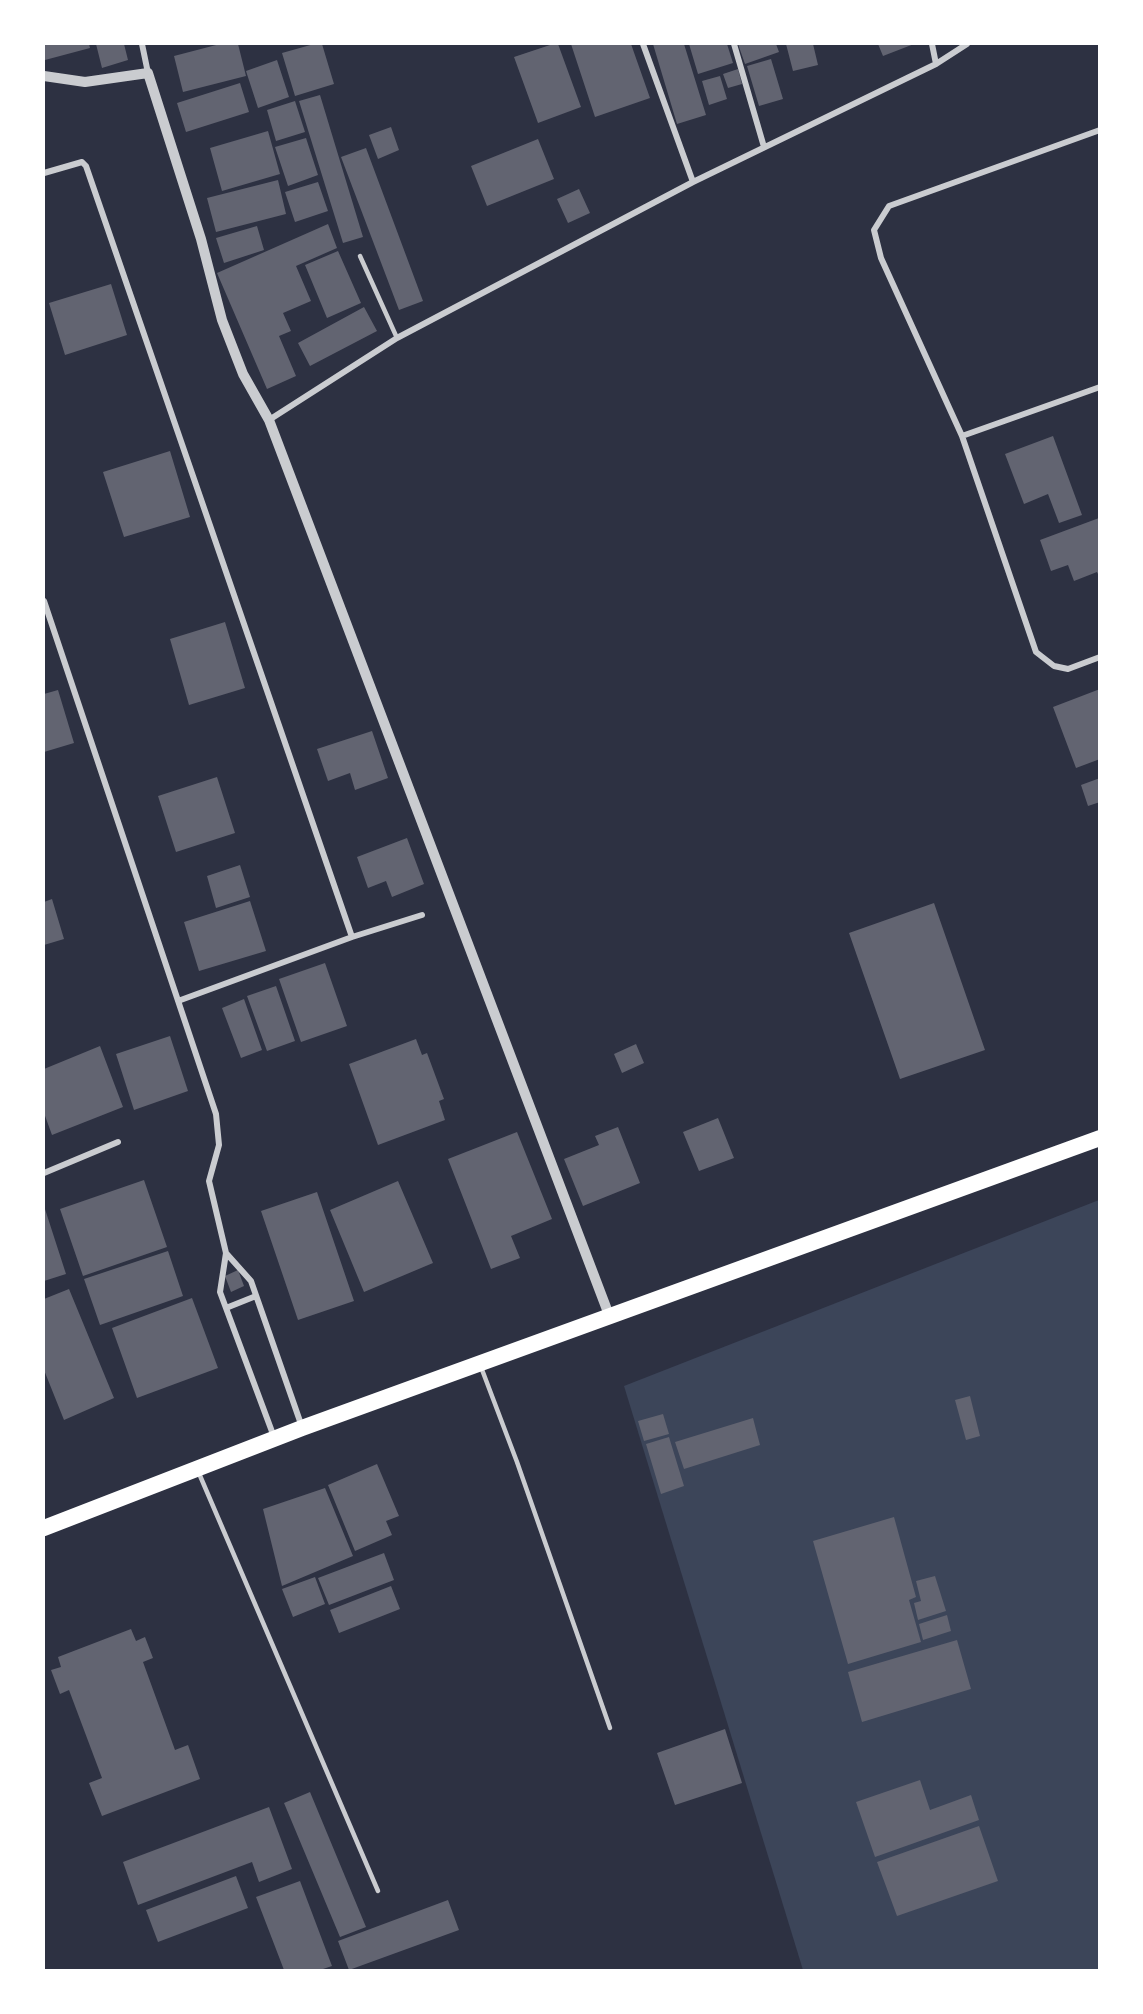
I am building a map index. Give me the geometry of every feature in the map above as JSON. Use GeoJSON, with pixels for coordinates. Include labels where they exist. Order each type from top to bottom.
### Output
{"type":"FeatureCollection","features":[{"type":"Feature","properties":{"kind":"highway"},"geometry":{"type":"LineString","coordinates":[[44,1528],[302,1428],[1100,1138]]}},
{"type":"Feature","properties":{"kind":"street"},"geometry":{"type":"LineString","coordinates":[[142,44],[148,73],[201,239],[222,320],[243,374],[269,420],[609,1316]]}},
{"type":"Feature","properties":{"kind":"street"},"geometry":{"type":"LineString","coordinates":[[643,44],[693,182]]}},
{"type":"Feature","properties":{"kind":"street"},"geometry":{"type":"LineString","coordinates":[[734,44],[764,147]]}},
{"type":"Feature","properties":{"kind":"street"},"geometry":{"type":"LineString","coordinates":[[932,44],[936,64]]}},
{"type":"Feature","properties":{"kind":"street"},"geometry":{"type":"LineString","coordinates":[[269,420],[397,338],[693,182],[936,64],[967,44]]}},
{"type":"Feature","properties":{"kind":"street"},"geometry":{"type":"LineString","coordinates":[[44,76],[85,82],[148,73]]}},
{"type":"Feature","properties":{"kind":"street"},"geometry":{"type":"LineString","coordinates":[[1100,130],[889,206],[874,230],[882,258],[962,436],[1036,652],[1054,666],[1068,669],[1100,657]]}},
{"type":"Feature","properties":{"kind":"street"},"geometry":{"type":"LineString","coordinates":[[44,173],[81,162],[86,166],[351,937]]}},
{"type":"Feature","properties":{"kind":"street"},"geometry":{"type":"LineString","coordinates":[[962,436],[1100,387]]}},
{"type":"Feature","properties":{"kind":"street"},"geometry":{"type":"LineString","coordinates":[[44,601],[216,1114],[219,1145],[209,1181],[226,1253],[220,1292],[274,1440]]}},
{"type":"Feature","properties":{"kind":"street"},"geometry":{"type":"LineString","coordinates":[[178,1001],[351,937],[422,915]]}},
{"type":"Feature","properties":{"kind":"street"},"geometry":{"type":"LineString","coordinates":[[44,1173],[118,1142]]}},
{"type":"Feature","properties":{"kind":"street"},"geometry":{"type":"LineString","coordinates":[[226,1253],[251,1281],[302,1428]]}},
{"type":"Feature","properties":{"kind":"street"},"geometry":{"type":"LineString","coordinates":[[226,1308],[256,1296]]}},
{"type":"Feature","properties":{"kind":"lane"},"geometry":{"type":"LineString","coordinates":[[360,256],[397,338]]}},
{"type":"Feature","properties":{"kind":"lane"},"geometry":{"type":"LineString","coordinates":[[480,1364],[517,1462],[610,1728]]}},
{"type":"Feature","properties":{"kind":"lane"},"geometry":{"type":"LineString","coordinates":[[197,1468],[378,1891]]}},
{"type":"Feature","properties":{"kind":"shaded area"},"geometry":{"type":"Polygon","coordinates":[[[1099,1200],[1099,1970],[803,1970],[624,1386],[1099,1200]]]}},
{"type":"Feature","properties":{"kind":"building"},"geometry":{"type":"Polygon","coordinates":[[[44,44],[89,44],[90,48],[45,60],[44,44]]]}},
{"type":"Feature","properties":{"kind":"building"},"geometry":{"type":"Polygon","coordinates":[[[96,44],[124,44],[128,60],[102,68],[96,44]]]}},
{"type":"Feature","properties":{"kind":"building"},"geometry":{"type":"Polygon","coordinates":[[[220,44],[238,44],[246,76],[183,92],[174,56],[220,44]]]}},
{"type":"Feature","properties":{"kind":"building"},"geometry":{"type":"Polygon","coordinates":[[[322,44],[334,84],[295,96],[282,53],[322,44]]]}},
{"type":"Feature","properties":{"kind":"building"},"geometry":{"type":"Polygon","coordinates":[[[558,44],[581,107],[538,123],[514,57],[558,44]]]}},
{"type":"Feature","properties":{"kind":"building"},"geometry":{"type":"Polygon","coordinates":[[[571,44],[631,44],[650,98],[595,117],[571,44]]]}},
{"type":"Feature","properties":{"kind":"building"},"geometry":{"type":"Polygon","coordinates":[[[653,44],[684,44],[706,115],[677,124],[653,44]]]}},
{"type":"Feature","properties":{"kind":"building"},"geometry":{"type":"Polygon","coordinates":[[[689,44],[727,44],[733,63],[698,74],[689,44]]]}},
{"type":"Feature","properties":{"kind":"building"},"geometry":{"type":"Polygon","coordinates":[[[738,44],[776,44],[779,52],[745,64],[738,44]]]}},
{"type":"Feature","properties":{"kind":"building"},"geometry":{"type":"Polygon","coordinates":[[[786,44],[813,44],[818,65],[793,71],[786,44]]]}},
{"type":"Feature","properties":{"kind":"building"},"geometry":{"type":"Polygon","coordinates":[[[878,44],[914,44],[883,56],[878,44]]]}},
{"type":"Feature","properties":{"kind":"building"},"geometry":{"type":"Polygon","coordinates":[[[771,59],[783,99],[759,106],[747,66],[771,59]]]}},
{"type":"Feature","properties":{"kind":"building"},"geometry":{"type":"Polygon","coordinates":[[[277,60],[289,97],[258,108],[246,71],[277,60]]]}},
{"type":"Feature","properties":{"kind":"building"},"geometry":{"type":"Polygon","coordinates":[[[738,69],[742,84],[728,88],[723,74],[738,69]]]}},
{"type":"Feature","properties":{"kind":"building"},"geometry":{"type":"Polygon","coordinates":[[[720,76],[727,99],[709,105],[702,81],[720,76]]]}},
{"type":"Feature","properties":{"kind":"building"},"geometry":{"type":"Polygon","coordinates":[[[240,83],[249,112],[186,132],[177,103],[240,83]]]}},
{"type":"Feature","properties":{"kind":"building"},"geometry":{"type":"Polygon","coordinates":[[[320,95],[363,237],[343,243],[299,101],[320,95]]]}},
{"type":"Feature","properties":{"kind":"building"},"geometry":{"type":"Polygon","coordinates":[[[295,101],[305,132],[276,141],[267,110],[295,101]]]}},
{"type":"Feature","properties":{"kind":"building"},"geometry":{"type":"Polygon","coordinates":[[[391,127],[399,150],[378,159],[369,135],[391,127]]]}},
{"type":"Feature","properties":{"kind":"building"},"geometry":{"type":"Polygon","coordinates":[[[268,131],[280,174],[222,191],[210,148],[268,131]]]}},
{"type":"Feature","properties":{"kind":"building"},"geometry":{"type":"Polygon","coordinates":[[[306,138],[318,175],[288,186],[275,147],[306,138]]]}},
{"type":"Feature","properties":{"kind":"building"},"geometry":{"type":"Polygon","coordinates":[[[538,139],[554,179],[487,206],[471,166],[538,139]]]}},
{"type":"Feature","properties":{"kind":"building"},"geometry":{"type":"Polygon","coordinates":[[[366,148],[423,301],[399,310],[341,157],[366,148]]]}},
{"type":"Feature","properties":{"kind":"building"},"geometry":{"type":"Polygon","coordinates":[[[278,180],[286,214],[216,232],[207,198],[278,180]]]}},
{"type":"Feature","properties":{"kind":"building"},"geometry":{"type":"Polygon","coordinates":[[[318,182],[328,211],[295,222],[285,192],[318,182]]]}},
{"type":"Feature","properties":{"kind":"building"},"geometry":{"type":"Polygon","coordinates":[[[579,189],[590,213],[568,223],[557,199],[579,189]]]}},
{"type":"Feature","properties":{"kind":"building"},"geometry":{"type":"Polygon","coordinates":[[[328,224],[337,248],[296,266],[311,301],[283,313],[291,331],[279,336],[296,376],[267,389],[217,273],[328,224]]]}},
{"type":"Feature","properties":{"kind":"building"},"geometry":{"type":"Polygon","coordinates":[[[257,226],[264,250],[224,263],[216,238],[257,226]]]}},
{"type":"Feature","properties":{"kind":"building"},"geometry":{"type":"Polygon","coordinates":[[[338,251],[361,303],[327,318],[305,265],[338,251]]]}},
{"type":"Feature","properties":{"kind":"building"},"geometry":{"type":"Polygon","coordinates":[[[111,284],[127,335],[65,355],[49,303],[111,284]]]}},
{"type":"Feature","properties":{"kind":"building"},"geometry":{"type":"Polygon","coordinates":[[[364,307],[377,331],[310,366],[298,343],[364,307]]]}},
{"type":"Feature","properties":{"kind":"building"},"geometry":{"type":"Polygon","coordinates":[[[1053,436],[1082,515],[1059,523],[1048,494],[1024,504],[1005,454],[1053,436]]]}},
{"type":"Feature","properties":{"kind":"building"},"geometry":{"type":"Polygon","coordinates":[[[170,451],[190,517],[124,537],[103,472],[170,451]]]}},
{"type":"Feature","properties":{"kind":"building"},"geometry":{"type":"Polygon","coordinates":[[[1099,518],[1100,578],[1097,572],[1074,581],[1068,565],[1051,571],[1040,540],[1099,518]]]}},
{"type":"Feature","properties":{"kind":"building"},"geometry":{"type":"Polygon","coordinates":[[[225,622],[245,688],[189,705],[170,639],[225,622]]]}},
{"type":"Feature","properties":{"kind":"building"},"geometry":{"type":"Polygon","coordinates":[[[1100,689],[1100,759],[1076,768],[1053,707],[1100,689]]]}},
{"type":"Feature","properties":{"kind":"building"},"geometry":{"type":"Polygon","coordinates":[[[58,690],[74,743],[44,752],[44,694],[58,690]]]}},
{"type":"Feature","properties":{"kind":"building"},"geometry":{"type":"Polygon","coordinates":[[[372,731],[388,778],[355,790],[350,773],[328,781],[317,749],[372,731]]]}},
{"type":"Feature","properties":{"kind":"building"},"geometry":{"type":"Polygon","coordinates":[[[217,777],[235,833],[176,852],[158,796],[217,777]]]}},
{"type":"Feature","properties":{"kind":"building"},"geometry":{"type":"Polygon","coordinates":[[[1100,778],[1100,802],[1088,806],[1081,785],[1100,778]]]}},
{"type":"Feature","properties":{"kind":"building"},"geometry":{"type":"Polygon","coordinates":[[[407,838],[424,884],[392,897],[386,881],[368,888],[357,857],[407,838]]]}},
{"type":"Feature","properties":{"kind":"building"},"geometry":{"type":"Polygon","coordinates":[[[240,865],[250,897],[216,908],[207,876],[240,865]]]}},
{"type":"Feature","properties":{"kind":"building"},"geometry":{"type":"Polygon","coordinates":[[[52,899],[64,939],[44,945],[44,902],[52,899]]]}},
{"type":"Feature","properties":{"kind":"building"},"geometry":{"type":"Polygon","coordinates":[[[250,901],[266,951],[199,971],[184,922],[250,901]]]}},
{"type":"Feature","properties":{"kind":"building"},"geometry":{"type":"Polygon","coordinates":[[[934,903],[985,1050],[900,1079],[849,933],[934,903]]]}},
{"type":"Feature","properties":{"kind":"building"},"geometry":{"type":"Polygon","coordinates":[[[325,963],[347,1026],[301,1042],[279,979],[325,963]]]}},
{"type":"Feature","properties":{"kind":"building"},"geometry":{"type":"Polygon","coordinates":[[[276,986],[295,1041],[267,1051],[247,996],[276,986]]]}},
{"type":"Feature","properties":{"kind":"building"},"geometry":{"type":"Polygon","coordinates":[[[244,999],[262,1050],[241,1058],[222,1008],[244,999]]]}},
{"type":"Feature","properties":{"kind":"building"},"geometry":{"type":"Polygon","coordinates":[[[170,1036],[188,1091],[134,1110],[116,1054],[170,1036]]]}},
{"type":"Feature","properties":{"kind":"building"},"geometry":{"type":"Polygon","coordinates":[[[416,1039],[422,1055],[427,1053],[444,1099],[439,1101],[445,1120],[378,1145],[349,1064],[416,1039]]]}},
{"type":"Feature","properties":{"kind":"building"},"geometry":{"type":"Polygon","coordinates":[[[636,1044],[644,1063],[622,1073],[614,1054],[636,1044]]]}},
{"type":"Feature","properties":{"kind":"building"},"geometry":{"type":"Polygon","coordinates":[[[100,1046],[123,1107],[52,1135],[44,1113],[44,1069],[100,1046]]]}},
{"type":"Feature","properties":{"kind":"building"},"geometry":{"type":"Polygon","coordinates":[[[718,1118],[734,1158],[699,1171],[683,1132],[718,1118]]]}},
{"type":"Feature","properties":{"kind":"building"},"geometry":{"type":"Polygon","coordinates":[[[618,1127],[640,1183],[583,1206],[564,1159],[599,1145],[595,1136],[618,1127]]]}},
{"type":"Feature","properties":{"kind":"building"},"geometry":{"type":"Polygon","coordinates":[[[517,1132],[552,1219],[511,1236],[520,1258],[491,1269],[448,1159],[517,1132]]]}},
{"type":"Feature","properties":{"kind":"building"},"geometry":{"type":"Polygon","coordinates":[[[144,1180],[167,1247],[83,1276],[60,1209],[144,1180]]]}},
{"type":"Feature","properties":{"kind":"building"},"geometry":{"type":"Polygon","coordinates":[[[398,1181],[433,1263],[364,1292],[330,1210],[398,1181]]]}},
{"type":"Feature","properties":{"kind":"building"},"geometry":{"type":"Polygon","coordinates":[[[317,1192],[354,1301],[298,1320],[261,1211],[317,1192]]]}},
{"type":"Feature","properties":{"kind":"building"},"geometry":{"type":"Polygon","coordinates":[[[44,1206],[66,1274],[44,1281],[44,1206]]]}},
{"type":"Feature","properties":{"kind":"building"},"geometry":{"type":"Polygon","coordinates":[[[168,1251],[183,1296],[100,1325],[84,1279],[168,1251]]]}},
{"type":"Feature","properties":{"kind":"building"},"geometry":{"type":"Polygon","coordinates":[[[238,1270],[244,1286],[231,1292],[225,1276],[238,1270]]]}},
{"type":"Feature","properties":{"kind":"building"},"geometry":{"type":"Polygon","coordinates":[[[69,1289],[114,1398],[64,1420],[44,1370],[44,1299],[69,1289]]]}},
{"type":"Feature","properties":{"kind":"building"},"geometry":{"type":"Polygon","coordinates":[[[192,1298],[218,1368],[137,1398],[112,1328],[192,1298]]]}},
{"type":"Feature","properties":{"kind":"building"},"geometry":{"type":"Polygon","coordinates":[[[970,1396],[980,1436],[966,1440],[955,1400],[970,1396]]]}},
{"type":"Feature","properties":{"kind":"building"},"geometry":{"type":"Polygon","coordinates":[[[663,1414],[669,1434],[644,1441],[638,1421],[663,1414]]]}},
{"type":"Feature","properties":{"kind":"building"},"geometry":{"type":"Polygon","coordinates":[[[753,1418],[760,1445],[684,1469],[675,1442],[753,1418]]]}},
{"type":"Feature","properties":{"kind":"building"},"geometry":{"type":"Polygon","coordinates":[[[669,1437],[684,1486],[661,1494],[646,1444],[669,1437]]]}},
{"type":"Feature","properties":{"kind":"building"},"geometry":{"type":"Polygon","coordinates":[[[377,1464],[399,1516],[386,1521],[392,1535],[355,1551],[328,1485],[377,1464]]]}},
{"type":"Feature","properties":{"kind":"building"},"geometry":{"type":"Polygon","coordinates":[[[325,1488],[353,1556],[282,1586],[263,1509],[325,1488]]]}},
{"type":"Feature","properties":{"kind":"building"},"geometry":{"type":"Polygon","coordinates":[[[894,1517],[916,1597],[909,1600],[921,1642],[848,1664],[813,1541],[894,1517]]]}},
{"type":"Feature","properties":{"kind":"building"},"geometry":{"type":"Polygon","coordinates":[[[384,1553],[394,1580],[329,1605],[318,1578],[384,1553]]]}},
{"type":"Feature","properties":{"kind":"building"},"geometry":{"type":"Polygon","coordinates":[[[935,1576],[946,1611],[918,1620],[914,1603],[921,1601],[916,1581],[935,1576]]]}},
{"type":"Feature","properties":{"kind":"building"},"geometry":{"type":"Polygon","coordinates":[[[315,1577],[325,1604],[293,1617],[282,1589],[315,1577]]]}},
{"type":"Feature","properties":{"kind":"building"},"geometry":{"type":"Polygon","coordinates":[[[391,1586],[400,1609],[339,1633],[330,1610],[391,1586]]]}},
{"type":"Feature","properties":{"kind":"building"},"geometry":{"type":"Polygon","coordinates":[[[947,1615],[951,1631],[923,1640],[919,1624],[947,1615]]]}},
{"type":"Feature","properties":{"kind":"building"},"geometry":{"type":"Polygon","coordinates":[[[131,1629],[136,1641],[145,1637],[153,1658],[143,1662],[175,1750],[188,1745],[200,1779],[102,1816],[89,1783],[102,1778],[69,1690],[60,1694],[51,1670],[61,1667],[58,1657],[131,1629]]]}},
{"type":"Feature","properties":{"kind":"building"},"geometry":{"type":"Polygon","coordinates":[[[957,1640],[971,1689],[862,1722],[848,1672],[957,1640]]]}},
{"type":"Feature","properties":{"kind":"building"},"geometry":{"type":"Polygon","coordinates":[[[725,1729],[742,1783],[675,1805],[657,1753],[725,1729]]]}},
{"type":"Feature","properties":{"kind":"building"},"geometry":{"type":"Polygon","coordinates":[[[920,1780],[930,1810],[971,1795],[979,1820],[875,1857],[856,1802],[920,1780]]]}},
{"type":"Feature","properties":{"kind":"building"},"geometry":{"type":"Polygon","coordinates":[[[310,1792],[366,1927],[340,1937],[284,1803],[310,1792]]]}},
{"type":"Feature","properties":{"kind":"building"},"geometry":{"type":"Polygon","coordinates":[[[269,1807],[292,1869],[259,1882],[252,1862],[138,1905],[123,1862],[269,1807]]]}},
{"type":"Feature","properties":{"kind":"building"},"geometry":{"type":"Polygon","coordinates":[[[979,1826],[998,1881],[897,1916],[877,1862],[979,1826]]]}},
{"type":"Feature","properties":{"kind":"building"},"geometry":{"type":"Polygon","coordinates":[[[236,1876],[248,1908],[158,1942],[146,1910],[236,1876]]]}},
{"type":"Feature","properties":{"kind":"building"},"geometry":{"type":"Polygon","coordinates":[[[300,1881],[332,1966],[320,1970],[284,1970],[256,1897],[300,1881]]]}},
{"type":"Feature","properties":{"kind":"building"},"geometry":{"type":"Polygon","coordinates":[[[448,1900],[459,1930],[349,1970],[338,1941],[448,1900]]]}}]}
